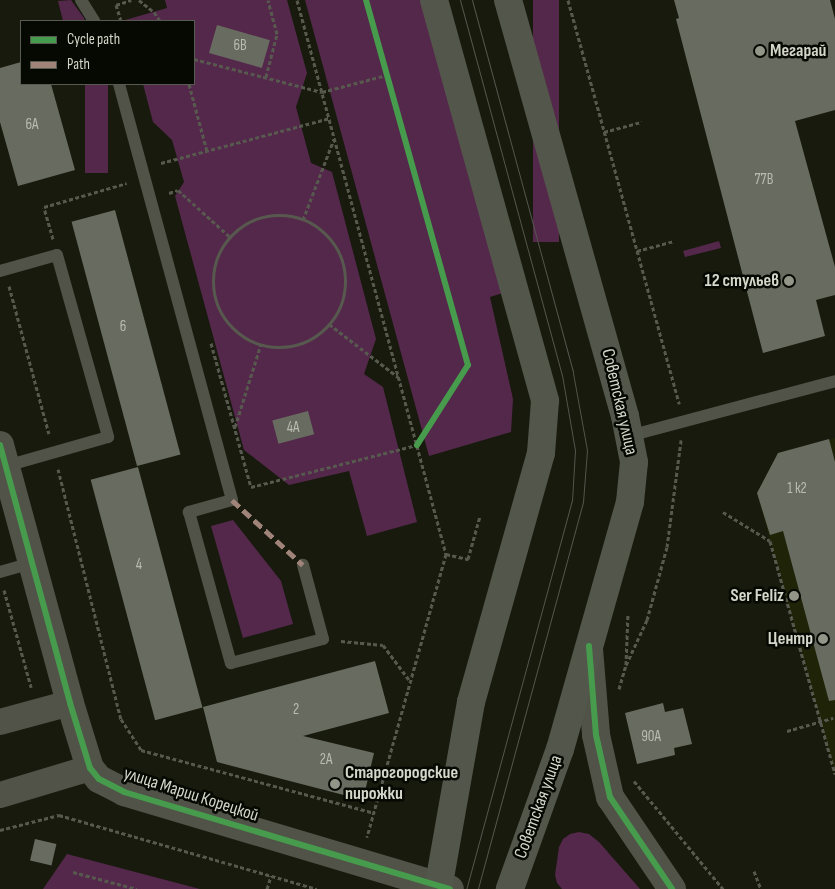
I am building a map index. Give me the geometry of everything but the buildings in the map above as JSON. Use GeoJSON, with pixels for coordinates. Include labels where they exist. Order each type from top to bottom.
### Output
{"type":"FeatureCollection","features":[{"type":"Feature","properties":{"kind":"main road"},"geometry":{"type":"LineString","coordinates":[[434,0],[545,401],[542,454],[471,702],[442,888]]}},
{"type":"Feature","properties":{"kind":"main road","name":"Советская улица"},"geometry":{"type":"LineString","coordinates":[[508,0],[626,416],[634,462],[630,502],[560,749],[510,889]]}},
{"type":"Feature","properties":{"kind":"street"},"geometry":{"type":"LineString","coordinates":[[0,795],[90,768],[31,564],[3,455]]}},
{"type":"Feature","properties":{"kind":"street"},"geometry":{"type":"LineString","coordinates":[[589,646],[596,735],[610,797],[672,889]]}},
{"type":"Feature","properties":{"kind":"street"},"geometry":{"type":"LineString","coordinates":[[0,722],[70,702]]}},
{"type":"Feature","properties":{"kind":"street","name":"улица Марии Корецкой"},"geometry":{"type":"LineString","coordinates":[[90,768],[98,779],[124,792],[442,888]]}},
{"type":"Feature","properties":{"kind":"lane"},"geometry":{"type":"LineString","coordinates":[[81,0],[93,20]]}},
{"type":"Feature","properties":{"kind":"lane"},"geometry":{"type":"LineString","coordinates":[[119,85],[232,500],[189,512],[231,663],[323,639],[303,565]]}},
{"type":"Feature","properties":{"kind":"lane"},"geometry":{"type":"LineString","coordinates":[[2,270],[58,255],[108,437],[54,452],[3,455]]}},
{"type":"Feature","properties":{"kind":"lane"},"geometry":{"type":"LineString","coordinates":[[629,436],[835,382]]}},
{"type":"Feature","properties":{"kind":"lane"},"geometry":{"type":"LineString","coordinates":[[0,572],[31,564]]}},
{"type":"Feature","properties":{"kind":"path"},"geometry":{"type":"LineString","coordinates":[[121,20],[116,4],[131,0]]}},
{"type":"Feature","properties":{"kind":"path"},"geometry":{"type":"LineString","coordinates":[[138,0],[154,12],[159,20]]}},
{"type":"Feature","properties":{"kind":"path"},"geometry":{"type":"LineString","coordinates":[[266,77],[277,34],[268,0]]}},
{"type":"Feature","properties":{"kind":"path"},"geometry":{"type":"LineString","coordinates":[[298,0],[446,554],[366,840]]}},
{"type":"Feature","properties":{"kind":"path"},"geometry":{"type":"LineString","coordinates":[[568,0],[684,421],[667,547],[648,620],[626,665],[617,697]]}},
{"type":"Feature","properties":{"kind":"path"},"geometry":{"type":"LineString","coordinates":[[195,59],[322,92],[387,75]]}},
{"type":"Feature","properties":{"kind":"path"},"geometry":{"type":"LineString","coordinates":[[189,85],[207,151]]}},
{"type":"Feature","properties":{"kind":"path"},"geometry":{"type":"LineString","coordinates":[[161,163],[330,118]]}},
{"type":"Feature","properties":{"kind":"path"},"geometry":{"type":"LineString","coordinates":[[604,132],[642,122]]}},
{"type":"Feature","properties":{"kind":"path"},"geometry":{"type":"LineString","coordinates":[[303,220],[334,137]]}},
{"type":"Feature","properties":{"kind":"path"},"geometry":{"type":"LineString","coordinates":[[58,255],[44,207],[145,178]]}},
{"type":"Feature","properties":{"kind":"path"},"geometry":{"type":"LineString","coordinates":[[169,192],[178,190],[230,237]]}},
{"type":"Feature","properties":{"kind":"path"},"geometry":{"type":"LineString","coordinates":[[272,214],[293,216],[303,220],[313,224],[330,238],[341,258],[345,281],[341,304],[330,324],[312,338],[290,346],[261,344],[246,338],[230,326],[218,308],[213,288],[214,267],[222,248],[230,237],[252,220],[272,214]]}},
{"type":"Feature","properties":{"kind":"path"},"geometry":{"type":"LineString","coordinates":[[637,251],[674,241]]}},
{"type":"Feature","properties":{"kind":"path"},"geometry":{"type":"LineString","coordinates":[[2,270],[54,452],[121,719],[141,750],[374,813]]}},
{"type":"Feature","properties":{"kind":"path"},"geometry":{"type":"LineString","coordinates":[[330,324],[399,377]]}},
{"type":"Feature","properties":{"kind":"path"},"geometry":{"type":"LineString","coordinates":[[214,435],[235,429],[261,344]]}},
{"type":"Feature","properties":{"kind":"path"},"geometry":{"type":"LineString","coordinates":[[230,493],[417,445]]}},
{"type":"Feature","properties":{"kind":"path"},"geometry":{"type":"LineString","coordinates":[[723,512],[770,541],[835,774]]}},
{"type":"Feature","properties":{"kind":"path"},"geometry":{"type":"LineString","coordinates":[[446,554],[468,560],[480,516]]}},
{"type":"Feature","properties":{"kind":"path"},"geometry":{"type":"LineString","coordinates":[[3,587],[32,691]]}},
{"type":"Feature","properties":{"kind":"path"},"geometry":{"type":"LineString","coordinates":[[626,665],[627,617]]}},
{"type":"Feature","properties":{"kind":"path"},"geometry":{"type":"LineString","coordinates":[[323,639],[383,645],[410,681]]}},
{"type":"Feature","properties":{"kind":"path"},"geometry":{"type":"LineString","coordinates":[[787,731],[833,718]]}},
{"type":"Feature","properties":{"kind":"path"},"geometry":{"type":"LineString","coordinates":[[632,778],[723,889]]}},
{"type":"Feature","properties":{"kind":"path"},"geometry":{"type":"LineString","coordinates":[[0,830],[59,814],[316,889]]}},
{"type":"Feature","properties":{"kind":"path"},"geometry":{"type":"LineString","coordinates":[[754,871],[761,889]]}},
{"type":"Feature","properties":{"kind":"path"},"geometry":{"type":"LineString","coordinates":[[73,872],[137,889]]}},
{"type":"Feature","properties":{"kind":"path"},"geometry":{"type":"LineString","coordinates":[[267,889],[271,876]]}},
{"type":"Feature","properties":{"kind":"shaded area"},"geometry":{"type":"Polygon","coordinates":[[[71,0],[85,20],[63,20],[58,1],[71,0]]]}},
{"type":"Feature","properties":{"kind":"shaded area"},"geometry":{"type":"Polygon","coordinates":[[[165,0],[287,0],[307,73],[296,107],[311,163],[332,172],[376,339],[364,374],[383,387],[417,522],[367,536],[349,471],[289,485],[244,450],[175,196],[184,182],[172,140],[153,122],[143,85],[195,85],[195,20],[125,20],[167,8],[165,0]]]}},
{"type":"Feature","properties":{"kind":"shaded area"},"geometry":{"type":"Polygon","coordinates":[[[305,0],[422,0],[503,293],[490,297],[513,399],[511,432],[429,456],[305,0]]]}},
{"type":"Feature","properties":{"kind":"shaded area"},"geometry":{"type":"Polygon","coordinates":[[[533,0],[559,0],[559,242],[533,242],[533,0]]]}},
{"type":"Feature","properties":{"kind":"shaded area"},"geometry":{"type":"Polygon","coordinates":[[[85,85],[108,85],[108,173],[85,173],[85,85]]]}},
{"type":"Feature","properties":{"kind":"shaded area"},"geometry":{"type":"Polygon","coordinates":[[[719,241],[721,248],[685,257],[683,251],[719,241]]]}},
{"type":"Feature","properties":{"kind":"shaded area"},"geometry":{"type":"Polygon","coordinates":[[[835,438],[835,774],[757,493],[778,453],[835,438]]]}},
{"type":"Feature","properties":{"kind":"shaded area"},"geometry":{"type":"Polygon","coordinates":[[[233,520],[281,581],[293,624],[243,638],[211,526],[233,520]]]}},
{"type":"Feature","properties":{"kind":"shaded area"},"geometry":{"type":"Polygon","coordinates":[[[579,832],[589,834],[599,842],[640,889],[562,889],[557,883],[555,875],[559,847],[563,839],[570,834],[579,832]]]}},
{"type":"Feature","properties":{"kind":"shaded area"},"geometry":{"type":"Polygon","coordinates":[[[67,854],[200,889],[43,889],[67,854]]]}},
{"type":"Feature","properties":{"kind":"tram line"},"geometry":{"type":"LineString","coordinates":[[460,0],[562,375],[575,450],[572,500],[466,889]]}},
{"type":"Feature","properties":{"kind":"tram line"},"geometry":{"type":"LineString","coordinates":[[472,0],[573,373],[587,450],[583,502],[478,889]]}},
{"type":"Feature","properties":{"kind":"marked path"},"geometry":{"type":"LineString","coordinates":[[232,500],[303,565]]}},
{"type":"Feature","properties":{"kind":"cycle path"},"geometry":{"type":"LineString","coordinates":[[366,0],[468,365],[417,445]]}},
{"type":"Feature","properties":{"kind":"cycle path"},"geometry":{"type":"LineString","coordinates":[[0,445],[70,703],[90,768],[99,779],[124,792],[450,889]]}},
{"type":"Feature","properties":{"kind":"cycle path"},"geometry":{"type":"LineString","coordinates":[[589,646],[596,735],[610,797],[672,889]]}},
{"type":"Feature","properties":{"kind":"place","name":"Мегарай"},"geometry":{"type":"Point","coordinates":[760,51]}},
{"type":"Feature","properties":{"kind":"place","name":"12 стульев"},"geometry":{"type":"Point","coordinates":[789,281]}},
{"type":"Feature","properties":{"kind":"place","name":"Ser Feliz"},"geometry":{"type":"Point","coordinates":[794,596]}},
{"type":"Feature","properties":{"kind":"place","name":"Центр"},"geometry":{"type":"Point","coordinates":[823,639]}},
{"type":"Feature","properties":{"kind":"place","name":"Старогородские пирожки"},"geometry":{"type":"Point","coordinates":[335,784]}}]}
